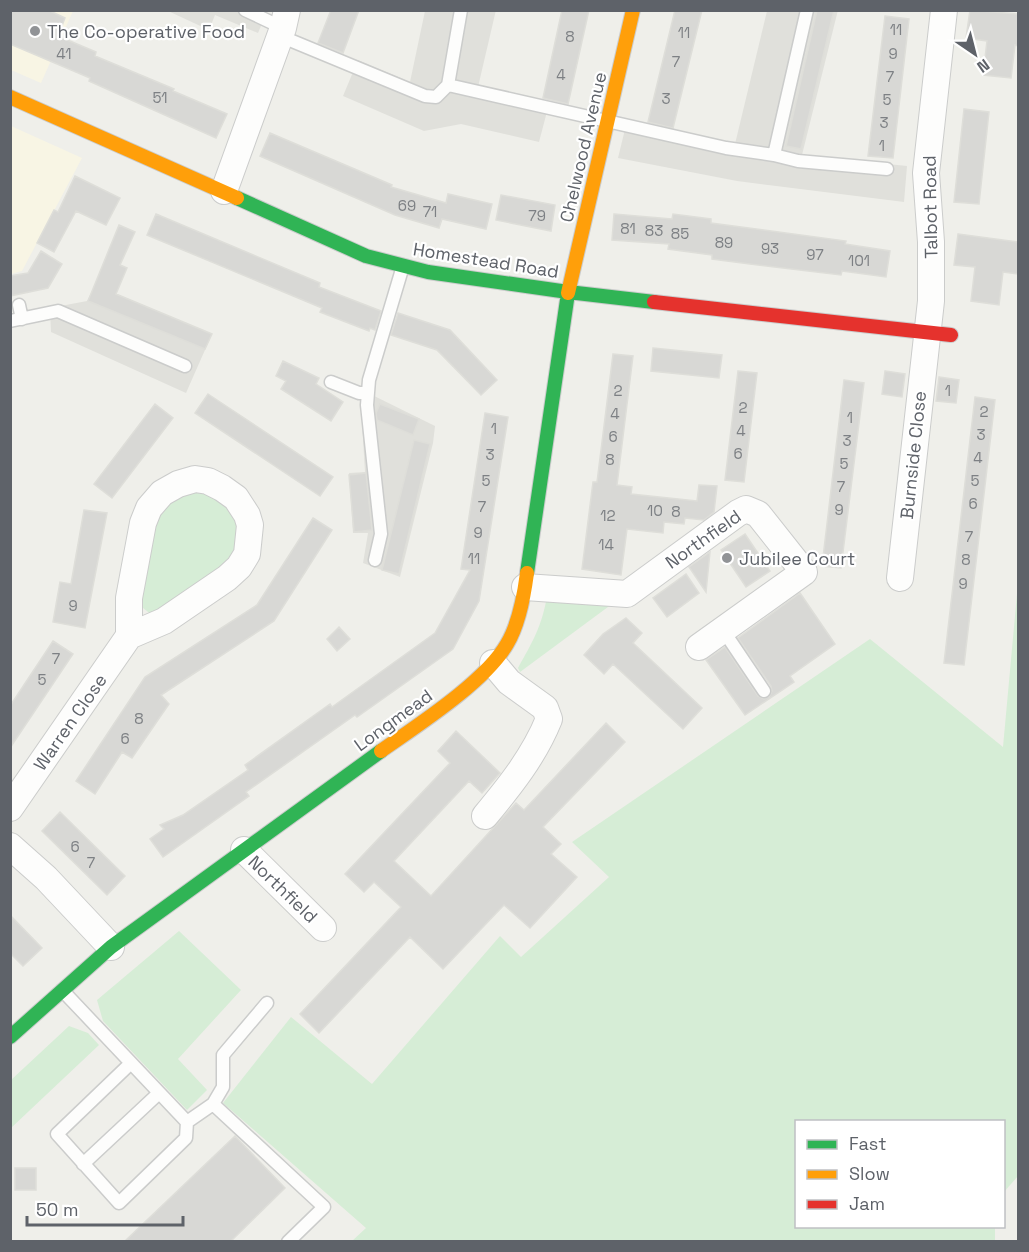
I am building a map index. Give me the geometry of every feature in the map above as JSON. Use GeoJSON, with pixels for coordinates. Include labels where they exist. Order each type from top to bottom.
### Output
{"type":"FeatureCollection","features":[{"type":"Feature","properties":{"kind":"street","name":"Chelwood Avenue"},"geometry":{"type":"LineString","coordinates":[[567,292],[633,10]]}},
{"type":"Feature","properties":{"kind":"street","name":"Talbot Road"},"geometry":{"type":"LineString","coordinates":[[939,333],[931,301],[931,242],[926,173],[944,10]]}},
{"type":"Feature","properties":{"kind":"street"},"geometry":{"type":"LineString","coordinates":[[224,191],[283,25]]}},
{"type":"Feature","properties":{"kind":"street","name":"Homestead Road"},"geometry":{"type":"LineString","coordinates":[[10,97],[366,256],[428,272],[567,292],[939,333]]}},
{"type":"Feature","properties":{"kind":"street","name":"Longmead"},"geometry":{"type":"LineString","coordinates":[[10,1037],[61,989],[111,947],[430,716],[493,663],[508,643],[519,614],[525,587],[567,292]]}},
{"type":"Feature","properties":{"kind":"street","name":"Burnside Close"},"geometry":{"type":"LineString","coordinates":[[900,578],[939,333]]}},
{"type":"Feature","properties":{"kind":"street"},"geometry":{"type":"LineString","coordinates":[[195,479],[208,481],[222,488],[236,498],[247,515],[250,525],[247,554],[239,567],[228,578],[164,621],[129,636],[129,598],[143,523],[149,508],[162,493],[195,479]]}},
{"type":"Feature","properties":{"kind":"street","name":"Northfield"},"geometry":{"type":"LineString","coordinates":[[525,587],[627,594],[746,509],[758,514],[804,572],[699,647]]}},
{"type":"Feature","properties":{"kind":"street","name":"Warren Close"},"geometry":{"type":"LineString","coordinates":[[10,808],[129,636]]}},
{"type":"Feature","properties":{"kind":"street"},"geometry":{"type":"LineString","coordinates":[[485,816],[518,775],[549,719],[545,708],[509,682],[493,663]]}},
{"type":"Feature","properties":{"kind":"street"},"geometry":{"type":"LineString","coordinates":[[10,846],[46,878],[111,947]]}},
{"type":"Feature","properties":{"kind":"street","name":"Northfield"},"geometry":{"type":"LineString","coordinates":[[244,850],[323,928]]}},
{"type":"Feature","properties":{"kind":"lane"},"geometry":{"type":"LineString","coordinates":[[246,10],[283,25],[425,96],[436,97],[448,85],[461,10]]}},
{"type":"Feature","properties":{"kind":"lane"},"geometry":{"type":"LineString","coordinates":[[774,155],[807,10]]}},
{"type":"Feature","properties":{"kind":"lane"},"geometry":{"type":"LineString","coordinates":[[448,85],[726,148],[798,161],[887,169]]}},
{"type":"Feature","properties":{"kind":"lane"},"geometry":{"type":"LineString","coordinates":[[375,560],[381,534],[367,405],[369,380],[403,265]]}},
{"type":"Feature","properties":{"kind":"lane"},"geometry":{"type":"LineString","coordinates":[[19,305],[16,320],[58,311],[186,366]]}},
{"type":"Feature","properties":{"kind":"lane"},"geometry":{"type":"LineString","coordinates":[[331,382],[359,393],[368,393]]}},
{"type":"Feature","properties":{"kind":"lane"},"geometry":{"type":"LineString","coordinates":[[723,630],[764,691]]}},
{"type":"Feature","properties":{"kind":"lane"},"geometry":{"type":"LineString","coordinates":[[61,989],[187,1122],[186,1138],[119,1203],[57,1134],[131,1063]]}},
{"type":"Feature","properties":{"kind":"lane"},"geometry":{"type":"LineString","coordinates":[[187,1122],[213,1104],[223,1087],[223,1055],[267,1003]]}},
{"type":"Feature","properties":{"kind":"lane"},"geometry":{"type":"LineString","coordinates":[[83,1164],[159,1093]]}},
{"type":"Feature","properties":{"kind":"lane"},"geometry":{"type":"LineString","coordinates":[[213,1104],[324,1207],[288,1242]]}},
{"type":"Feature","properties":{"kind":"shaded area"},"geometry":{"type":"Polygon","coordinates":[[[259,10],[266,14],[258,33],[215,15],[209,30],[168,11],[259,10]]]}},
{"type":"Feature","properties":{"kind":"shaded area"},"geometry":{"type":"Polygon","coordinates":[[[496,10],[478,87],[549,104],[539,142],[461,124],[424,131],[343,96],[358,60],[410,82],[425,11],[496,10]]]}},
{"type":"Feature","properties":{"kind":"shaded area"},"geometry":{"type":"Polygon","coordinates":[[[838,10],[802,155],[907,166],[904,202],[737,181],[618,158],[627,121],[735,144],[767,11],[838,10]]]}},
{"type":"Feature","properties":{"kind":"shaded area","name":"The Co-operative Food"},"geometry":{"type":"Polygon","coordinates":[[[11,11],[73,11],[41,83],[11,70],[11,11]]]}},
{"type":"Feature","properties":{"kind":"shaded area"},"geometry":{"type":"Polygon","coordinates":[[[11,126],[82,158],[22,271],[11,274],[11,126]]]}},
{"type":"Feature","properties":{"kind":"shaded area"},"geometry":{"type":"Polygon","coordinates":[[[95,285],[212,334],[186,393],[51,332],[50,308],[87,301],[95,285]]]}},
{"type":"Feature","properties":{"kind":"shaded area"},"geometry":{"type":"Polygon","coordinates":[[[360,389],[435,426],[433,443],[400,577],[363,563],[368,533],[353,533],[349,473],[365,472],[360,389]]]}},
{"type":"Feature","properties":{"kind":"green space"},"geometry":{"type":"Polygon","coordinates":[[[198,489],[214,494],[239,519],[236,557],[152,615],[143,608],[140,599],[151,518],[163,501],[198,489]]]}},
{"type":"Feature","properties":{"kind":"green space"},"geometry":{"type":"Polygon","coordinates":[[[1018,583],[1018,1176],[1005,1191],[1005,1120],[795,1120],[795,1228],[995,1228],[995,1241],[352,1241],[366,1228],[223,1103],[291,1017],[372,1084],[500,936],[521,957],[609,877],[572,842],[870,639],[1003,747],[1018,583]]]}},
{"type":"Feature","properties":{"kind":"green space"},"geometry":{"type":"Polygon","coordinates":[[[547,597],[612,604],[520,672],[518,668],[536,634],[547,597]]]}},
{"type":"Feature","properties":{"kind":"green space"},"geometry":{"type":"Polygon","coordinates":[[[179,931],[241,990],[178,1059],[207,1090],[187,1110],[103,1021],[97,1000],[179,931]]]}},
{"type":"Feature","properties":{"kind":"green space"},"geometry":{"type":"Polygon","coordinates":[[[69,1026],[88,1033],[99,1045],[11,1128],[11,1080],[69,1026]]]}},
{"type":"Feature","properties":{"kind":"building"},"geometry":{"type":"Polygon","coordinates":[[[10,10],[48,10],[65,18],[58,36],[96,52],[95,56],[227,114],[216,138],[89,81],[90,78],[10,44],[10,10]]]}},
{"type":"Feature","properties":{"kind":"building"},"geometry":{"type":"Polygon","coordinates":[[[331,10],[359,10],[343,53],[318,43],[331,10]]]}},
{"type":"Feature","properties":{"kind":"building"},"geometry":{"type":"Polygon","coordinates":[[[562,10],[589,10],[568,104],[543,98],[562,10]]]}},
{"type":"Feature","properties":{"kind":"building"},"geometry":{"type":"Polygon","coordinates":[[[675,10],[702,10],[673,128],[648,122],[675,10]]]}},
{"type":"Feature","properties":{"kind":"building"},"geometry":{"type":"Polygon","coordinates":[[[817,10],[834,10],[801,149],[786,146],[817,10]]]}},
{"type":"Feature","properties":{"kind":"building"},"geometry":{"type":"Polygon","coordinates":[[[970,10],[1018,14],[1018,46],[1015,45],[1011,78],[983,75],[987,41],[966,38],[970,10]]]}},
{"type":"Feature","properties":{"kind":"building"},"geometry":{"type":"Polygon","coordinates":[[[885,16],[909,19],[893,158],[868,156],[885,16]]]}},
{"type":"Feature","properties":{"kind":"building"},"geometry":{"type":"Polygon","coordinates":[[[964,109],[989,112],[979,204],[954,202],[964,109]]]}},
{"type":"Feature","properties":{"kind":"building"},"geometry":{"type":"Polygon","coordinates":[[[270,133],[392,185],[391,187],[446,203],[448,194],[492,204],[486,229],[442,219],[439,228],[395,215],[260,156],[270,133]]]}},
{"type":"Feature","properties":{"kind":"building"},"geometry":{"type":"Polygon","coordinates":[[[75,176],[120,198],[106,225],[76,211],[54,252],[37,243],[54,210],[58,212],[75,176]]]}},
{"type":"Feature","properties":{"kind":"building"},"geometry":{"type":"Polygon","coordinates":[[[501,195],[555,205],[551,231],[496,220],[501,195]]]}},
{"type":"Feature","properties":{"kind":"building"},"geometry":{"type":"Polygon","coordinates":[[[156,214],[320,283],[319,287],[381,311],[375,330],[370,328],[369,331],[320,312],[322,308],[147,235],[156,214]]]}},
{"type":"Feature","properties":{"kind":"building"},"geometry":{"type":"Polygon","coordinates":[[[614,214],[672,219],[673,214],[711,219],[711,223],[846,241],[845,244],[890,251],[886,277],[842,271],[841,275],[712,259],[712,255],[668,249],[669,244],[612,240],[614,214]]]}},
{"type":"Feature","properties":{"kind":"building"},"geometry":{"type":"Polygon","coordinates":[[[119,225],[135,232],[120,265],[127,268],[116,294],[212,334],[205,349],[88,301],[119,225]]]}},
{"type":"Feature","properties":{"kind":"building"},"geometry":{"type":"Polygon","coordinates":[[[958,234],[1018,242],[1018,274],[1003,272],[999,305],[971,301],[975,267],[954,265],[958,234]]]}},
{"type":"Feature","properties":{"kind":"building"},"geometry":{"type":"Polygon","coordinates":[[[41,251],[62,264],[48,288],[10,296],[10,276],[28,273],[41,251]]]}},
{"type":"Feature","properties":{"kind":"building"},"geometry":{"type":"Polygon","coordinates":[[[398,313],[450,330],[497,380],[481,395],[437,350],[391,335],[398,313]]]}},
{"type":"Feature","properties":{"kind":"building"},"geometry":{"type":"Polygon","coordinates":[[[653,348],[722,355],[719,378],[651,371],[653,348]]]}},
{"type":"Feature","properties":{"kind":"building"},"geometry":{"type":"Polygon","coordinates":[[[613,354],[633,356],[617,485],[632,487],[631,494],[697,501],[699,485],[717,486],[714,512],[704,520],[685,518],[684,524],[664,522],[663,533],[627,529],[621,575],[582,569],[593,482],[597,482],[613,354]]]}},
{"type":"Feature","properties":{"kind":"building"},"geometry":{"type":"Polygon","coordinates":[[[283,361],[319,378],[316,384],[343,402],[331,421],[281,389],[286,381],[276,376],[283,361]]]}},
{"type":"Feature","properties":{"kind":"building"},"geometry":{"type":"Polygon","coordinates":[[[738,371],[757,373],[744,482],[725,480],[738,371]]]}},
{"type":"Feature","properties":{"kind":"building"},"geometry":{"type":"Polygon","coordinates":[[[885,371],[905,374],[902,397],[882,394],[885,371]]]}},
{"type":"Feature","properties":{"kind":"building"},"geometry":{"type":"Polygon","coordinates":[[[939,377],[959,380],[956,403],[936,401],[939,377]]]}},
{"type":"Feature","properties":{"kind":"building"},"geometry":{"type":"Polygon","coordinates":[[[844,380],[864,383],[841,568],[822,566],[844,380]]]}},
{"type":"Feature","properties":{"kind":"building"},"geometry":{"type":"Polygon","coordinates":[[[208,394],[333,477],[320,496],[195,413],[208,394]]]}},
{"type":"Feature","properties":{"kind":"building"},"geometry":{"type":"Polygon","coordinates":[[[975,397],[995,400],[964,665],[944,663],[975,397]]]}},
{"type":"Feature","properties":{"kind":"building"},"geometry":{"type":"Polygon","coordinates":[[[155,404],[173,418],[112,498],[94,484],[155,404]]]}},
{"type":"Feature","properties":{"kind":"building"},"geometry":{"type":"Polygon","coordinates":[[[380,404],[419,419],[413,435],[377,420],[376,413],[380,404]]]}},
{"type":"Feature","properties":{"kind":"building"},"geometry":{"type":"Polygon","coordinates":[[[485,413],[508,417],[479,601],[453,649],[246,792],[249,796],[163,857],[150,839],[164,829],[160,825],[183,815],[248,770],[245,765],[330,704],[332,707],[435,633],[470,570],[461,569],[485,413]]]}},
{"type":"Feature","properties":{"kind":"building"},"geometry":{"type":"Polygon","coordinates":[[[414,440],[430,444],[399,574],[382,570],[414,440]]]}},
{"type":"Feature","properties":{"kind":"building"},"geometry":{"type":"Polygon","coordinates":[[[366,473],[372,530],[354,532],[349,475],[366,473]]]}},
{"type":"Feature","properties":{"kind":"building"},"geometry":{"type":"Polygon","coordinates":[[[84,510],[107,513],[85,628],[53,622],[60,582],[71,584],[84,510]]]}},
{"type":"Feature","properties":{"kind":"building"},"geometry":{"type":"Polygon","coordinates":[[[313,518],[332,530],[274,621],[161,695],[169,704],[132,758],[122,752],[95,794],[76,781],[145,677],[257,605],[313,518]]]}},
{"type":"Feature","properties":{"kind":"building","name":"Jubilee Court"},"geometry":{"type":"Polygon","coordinates":[[[745,534],[770,571],[746,587],[721,550],[745,534]]]}},
{"type":"Feature","properties":{"kind":"building"},"geometry":{"type":"Polygon","coordinates":[[[710,552],[706,592],[689,567],[710,552]]]}},
{"type":"Feature","properties":{"kind":"building"},"geometry":{"type":"Polygon","coordinates":[[[686,574],[699,593],[667,617],[653,598],[686,574]]]}},
{"type":"Feature","properties":{"kind":"building"},"geometry":{"type":"Polygon","coordinates":[[[800,593],[835,644],[790,676],[794,682],[745,715],[706,660],[725,647],[758,696],[764,699],[769,697],[772,691],[771,686],[738,638],[800,593]]]}},
{"type":"Feature","properties":{"kind":"building"},"geometry":{"type":"Polygon","coordinates":[[[626,618],[642,633],[633,643],[702,708],[683,729],[613,664],[604,674],[584,655],[603,634],[626,618]]]}},
{"type":"Feature","properties":{"kind":"building"},"geometry":{"type":"Polygon","coordinates":[[[339,627],[350,639],[337,651],[327,639],[339,627]]]}},
{"type":"Feature","properties":{"kind":"building"},"geometry":{"type":"Polygon","coordinates":[[[53,641],[73,654],[10,748],[10,706],[53,641]]]}},
{"type":"Feature","properties":{"kind":"building"},"geometry":{"type":"Polygon","coordinates":[[[606,723],[625,742],[543,827],[561,844],[551,854],[577,877],[530,928],[504,905],[443,969],[410,937],[319,1033],[300,1014],[401,907],[374,882],[364,892],[345,874],[450,763],[438,751],[456,731],[500,773],[482,793],[469,781],[394,861],[431,896],[516,803],[524,810],[606,723]]]}},
{"type":"Feature","properties":{"kind":"building"},"geometry":{"type":"Polygon","coordinates":[[[60,812],[125,876],[107,895],[42,831],[60,812]]]}},
{"type":"Feature","properties":{"kind":"building"},"geometry":{"type":"Polygon","coordinates":[[[10,915],[42,948],[23,966],[10,953],[10,915]]]}},
{"type":"Feature","properties":{"kind":"building"},"geometry":{"type":"Polygon","coordinates":[[[235,1136],[285,1188],[230,1242],[124,1242],[235,1136]]]}},
{"type":"Feature","properties":{"kind":"building"},"geometry":{"type":"Polygon","coordinates":[[[15,1168],[36,1168],[36,1190],[15,1190],[15,1168]]]}},
{"type":"Feature","properties":{"kind":"traffic: fast"},"geometry":{"type":"LineString","coordinates":[[237,198],[366,256],[428,272],[654,302]]}},
{"type":"Feature","properties":{"kind":"traffic: fast"},"geometry":{"type":"LineString","coordinates":[[527,573],[568,293]]}},
{"type":"Feature","properties":{"kind":"traffic: fast"},"geometry":{"type":"LineString","coordinates":[[10,1037],[111,947],[381,751]]}},
{"type":"Feature","properties":{"kind":"traffic: slow"},"geometry":{"type":"LineString","coordinates":[[568,293],[633,10]]}},
{"type":"Feature","properties":{"kind":"traffic: slow"},"geometry":{"type":"LineString","coordinates":[[10,97],[237,198]]}},
{"type":"Feature","properties":{"kind":"traffic: slow"},"geometry":{"type":"LineString","coordinates":[[381,751],[450,702],[497,658],[515,628],[523,600],[527,573]]}},
{"type":"Feature","properties":{"kind":"traffic: jam"},"geometry":{"type":"LineString","coordinates":[[654,302],[951,335]]}},
{"type":"Feature","properties":{"kind":"place","name":"The Co-operative Food"},"geometry":{"type":"Point","coordinates":[35,31]}},
{"type":"Feature","properties":{"kind":"place","name":"Jubilee Court"},"geometry":{"type":"Point","coordinates":[727,558]}}]}
